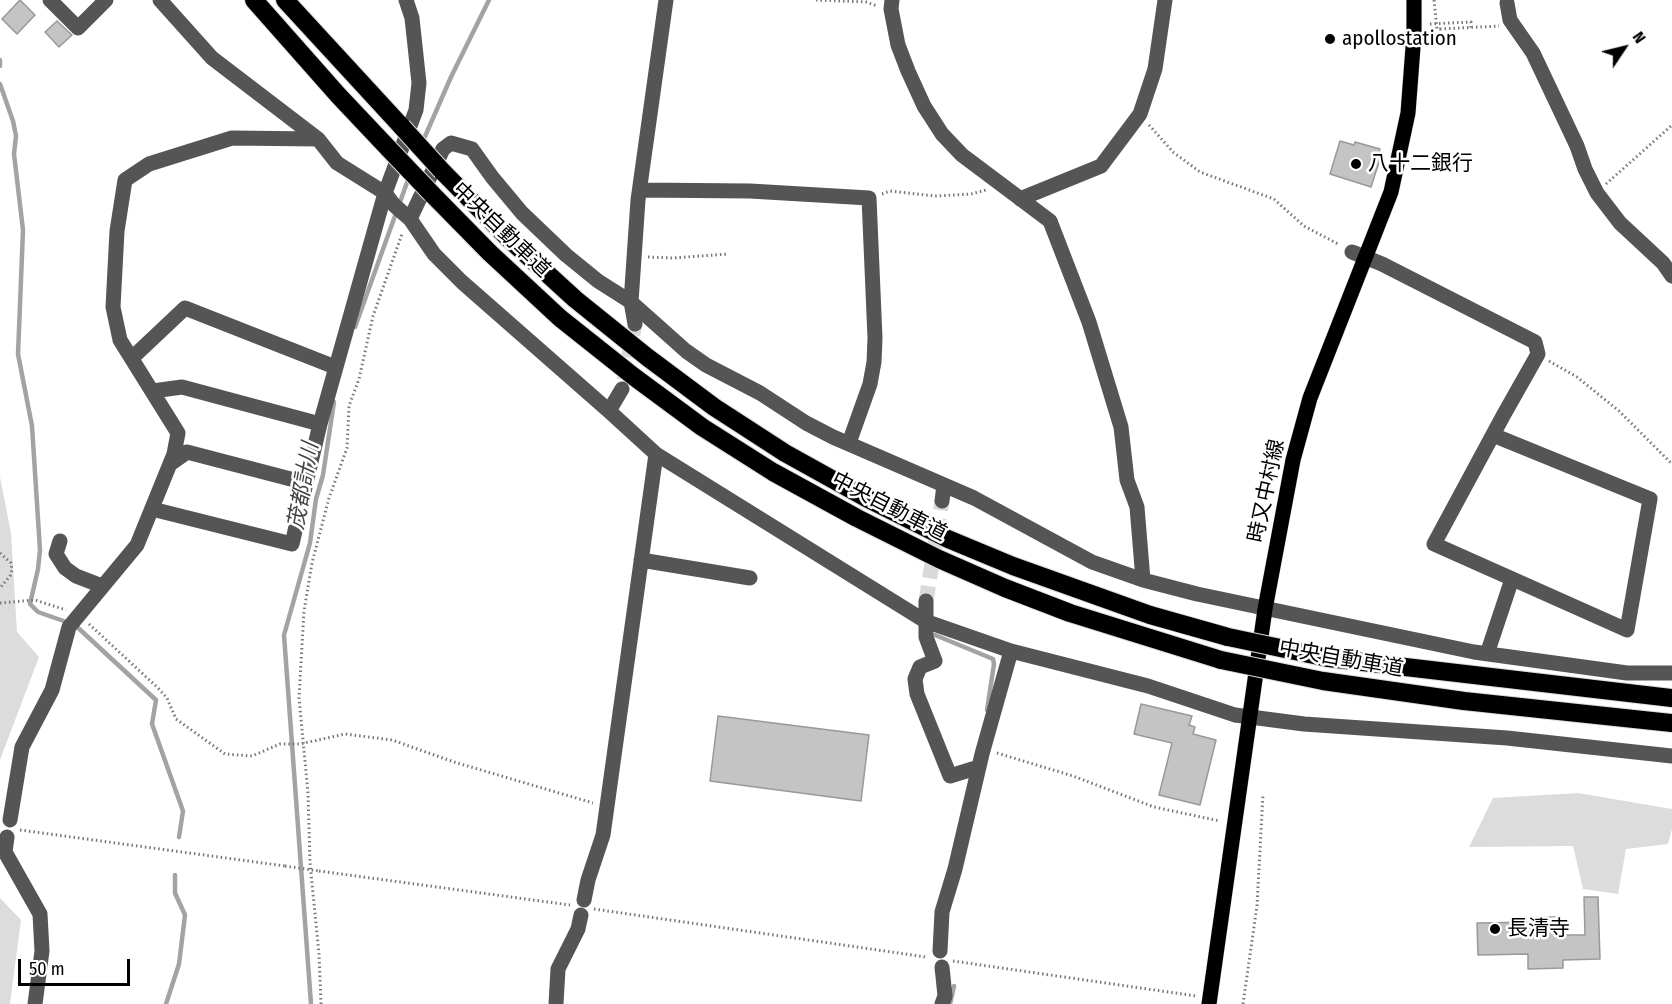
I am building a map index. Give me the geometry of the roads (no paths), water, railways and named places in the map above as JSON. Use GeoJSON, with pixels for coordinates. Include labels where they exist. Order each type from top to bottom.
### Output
{"type":"FeatureCollection","features":[{"type":"Feature","properties":{"kind":"highway","name":"中央自動車道"},"geometry":{"type":"LineString","coordinates":[[254,0],[338,95],[432,194],[490,253],[560,318],[668,402],[773,472],[908,543],[1005,588],[1071,613],[1221,660],[1323,681],[1464,701],[1672,723]]}},
{"type":"Feature","properties":{"kind":"highway","name":"中央自動車道"},"geometry":{"type":"LineString","coordinates":[[285,0],[442,171],[506,236],[575,299],[695,393],[785,453],[886,508],[948,539],[1013,566],[1150,615],[1228,637],[1328,658],[1672,698]]}},
{"type":"Feature","properties":{"kind":"main road","name":"時又中村線"},"geometry":{"type":"LineString","coordinates":[[1202,1000],[1265,609],[1293,460],[1310,398],[1359,254],[1391,192],[1408,113],[1414,34],[1414,0]]}},
{"type":"Feature","properties":{"kind":"street"},"geometry":{"type":"LineString","coordinates":[[50,0],[78,28],[106,0]]}},
{"type":"Feature","properties":{"kind":"street"},"geometry":{"type":"LineString","coordinates":[[160,0],[212,58],[318,139],[337,163],[398,208],[434,254],[462,282],[656,454],[925,621],[1011,651],[1148,686],[1249,718],[1507,738],[1672,756]]}},
{"type":"Feature","properties":{"kind":"street"},"geometry":{"type":"LineString","coordinates":[[152,509],[292,544],[335,367],[398,208],[420,83],[412,18],[406,0]]}},
{"type":"Feature","properties":{"kind":"street"},"geometry":{"type":"LineString","coordinates":[[634,324],[631,302],[640,190],[666,0]]}},
{"type":"Feature","properties":{"kind":"street"},"geometry":{"type":"LineString","coordinates":[[1020,200],[1101,166],[1140,114],[1155,69],[1165,0]]}},
{"type":"Feature","properties":{"kind":"street"},"geometry":{"type":"LineString","coordinates":[[1507,3],[1510,20],[1533,53],[1597,193],[1620,224],[1663,263],[1672,276]]}},
{"type":"Feature","properties":{"kind":"street"},"geometry":{"type":"LineString","coordinates":[[891,5],[898,45],[924,106],[942,134],[962,155],[1050,221],[1089,322],[1121,427],[1127,480],[1137,507],[1143,580]]}},
{"type":"Feature","properties":{"kind":"street"},"geometry":{"type":"LineString","coordinates":[[35,1004],[42,951],[40,914],[5,852],[22,747],[52,690],[74,620],[137,545],[174,454],[178,432],[120,340],[113,307],[117,231],[125,180],[149,164],[232,138],[318,139]]}},
{"type":"Feature","properties":{"kind":"street"},"geometry":{"type":"LineString","coordinates":[[398,208],[443,149],[451,143],[472,149],[522,213],[559,248],[598,281],[631,302],[686,351],[706,365],[760,393],[806,423],[974,498],[1092,562],[1143,580],[1197,594],[1487,654],[1627,673],[1672,673]]}},
{"type":"Feature","properties":{"kind":"street"},"geometry":{"type":"LineString","coordinates":[[640,190],[750,191],[869,198],[874,362],[870,384],[849,443]]}},
{"type":"Feature","properties":{"kind":"street"},"geometry":{"type":"LineString","coordinates":[[1359,254],[1534,342],[1538,354],[1493,435],[1434,544],[1627,630],[1650,499],[1493,435]]}},
{"type":"Feature","properties":{"kind":"street"},"geometry":{"type":"LineString","coordinates":[[132,358],[185,308],[335,367]]}},
{"type":"Feature","properties":{"kind":"street"},"geometry":{"type":"LineString","coordinates":[[153,391],[182,387],[320,424]]}},
{"type":"Feature","properties":{"kind":"street"},"geometry":{"type":"LineString","coordinates":[[609,411],[622,389]]}},
{"type":"Feature","properties":{"kind":"street"},"geometry":{"type":"LineString","coordinates":[[170,464],[187,452],[306,483]]}},
{"type":"Feature","properties":{"kind":"street"},"geometry":{"type":"LineString","coordinates":[[556,1004],[558,969],[578,929],[588,880],[603,835],[656,454]]}},
{"type":"Feature","properties":{"kind":"street"},"geometry":{"type":"LineString","coordinates":[[942,501],[944,485]]}},
{"type":"Feature","properties":{"kind":"street"},"geometry":{"type":"LineString","coordinates":[[60,541],[56,554],[65,568],[76,576],[102,586]]}},
{"type":"Feature","properties":{"kind":"street"},"geometry":{"type":"LineString","coordinates":[[641,560],[750,578]]}},
{"type":"Feature","properties":{"kind":"street"},"geometry":{"type":"LineString","coordinates":[[1487,654],[1512,579]]}},
{"type":"Feature","properties":{"kind":"street"},"geometry":{"type":"LineString","coordinates":[[926,601],[926,637],[935,661],[920,667],[915,679],[917,694],[950,776],[979,767]]}},
{"type":"Feature","properties":{"kind":"street"},"geometry":{"type":"LineString","coordinates":[[942,1004],[945,996],[940,959],[942,912],[1011,651]]}},
{"type":"Feature","properties":{"kind":"waterway","name":"茂都計川"},"geometry":{"type":"LineString","coordinates":[[423,141],[489,0]]}},
{"type":"Feature","properties":{"kind":"waterway"},"geometry":{"type":"LineString","coordinates":[[0,60],[0,66]]}},
{"type":"Feature","properties":{"kind":"waterway"},"geometry":{"type":"LineString","coordinates":[[0,84],[16,136],[14,154],[23,230],[18,354],[32,426],[40,550],[30,604],[38,612],[75,625],[156,700],[152,724],[183,811],[179,837]]}},
{"type":"Feature","properties":{"kind":"waterway","name":"茂都計川"},"geometry":{"type":"LineString","coordinates":[[355,327],[409,177]]}},
{"type":"Feature","properties":{"kind":"waterway","name":"茂都計川"},"geometry":{"type":"LineString","coordinates":[[311,1004],[284,635],[310,543],[334,402]]}},
{"type":"Feature","properties":{"kind":"waterway"},"geometry":{"type":"LineString","coordinates":[[935,635],[993,659],[987,710]]}},
{"type":"Feature","properties":{"kind":"waterway"},"geometry":{"type":"LineString","coordinates":[[166,1004],[179,964],[185,915],[175,893],[175,875]]}},
{"type":"Feature","properties":{"kind":"waterway"},"geometry":{"type":"LineString","coordinates":[[950,1004],[954,986]]}},
{"type":"Feature","properties":{"kind":"tunnel"},"geometry":{"type":"LineString","coordinates":[[624,380],[635,324]]}},
{"type":"Feature","properties":{"kind":"tunnel"},"geometry":{"type":"LineString","coordinates":[[926,601],[942,501]]}},
{"type":"Feature","properties":{"kind":"place","name":"apollostation"},"geometry":{"type":"Point","coordinates":[1330,39]}},
{"type":"Feature","properties":{"kind":"place","name":"八十二銀行"},"geometry":{"type":"Point","coordinates":[1356,164]}},
{"type":"Feature","properties":{"kind":"place","name":"長清寺"},"geometry":{"type":"Point","coordinates":[1495,929]}}]}
